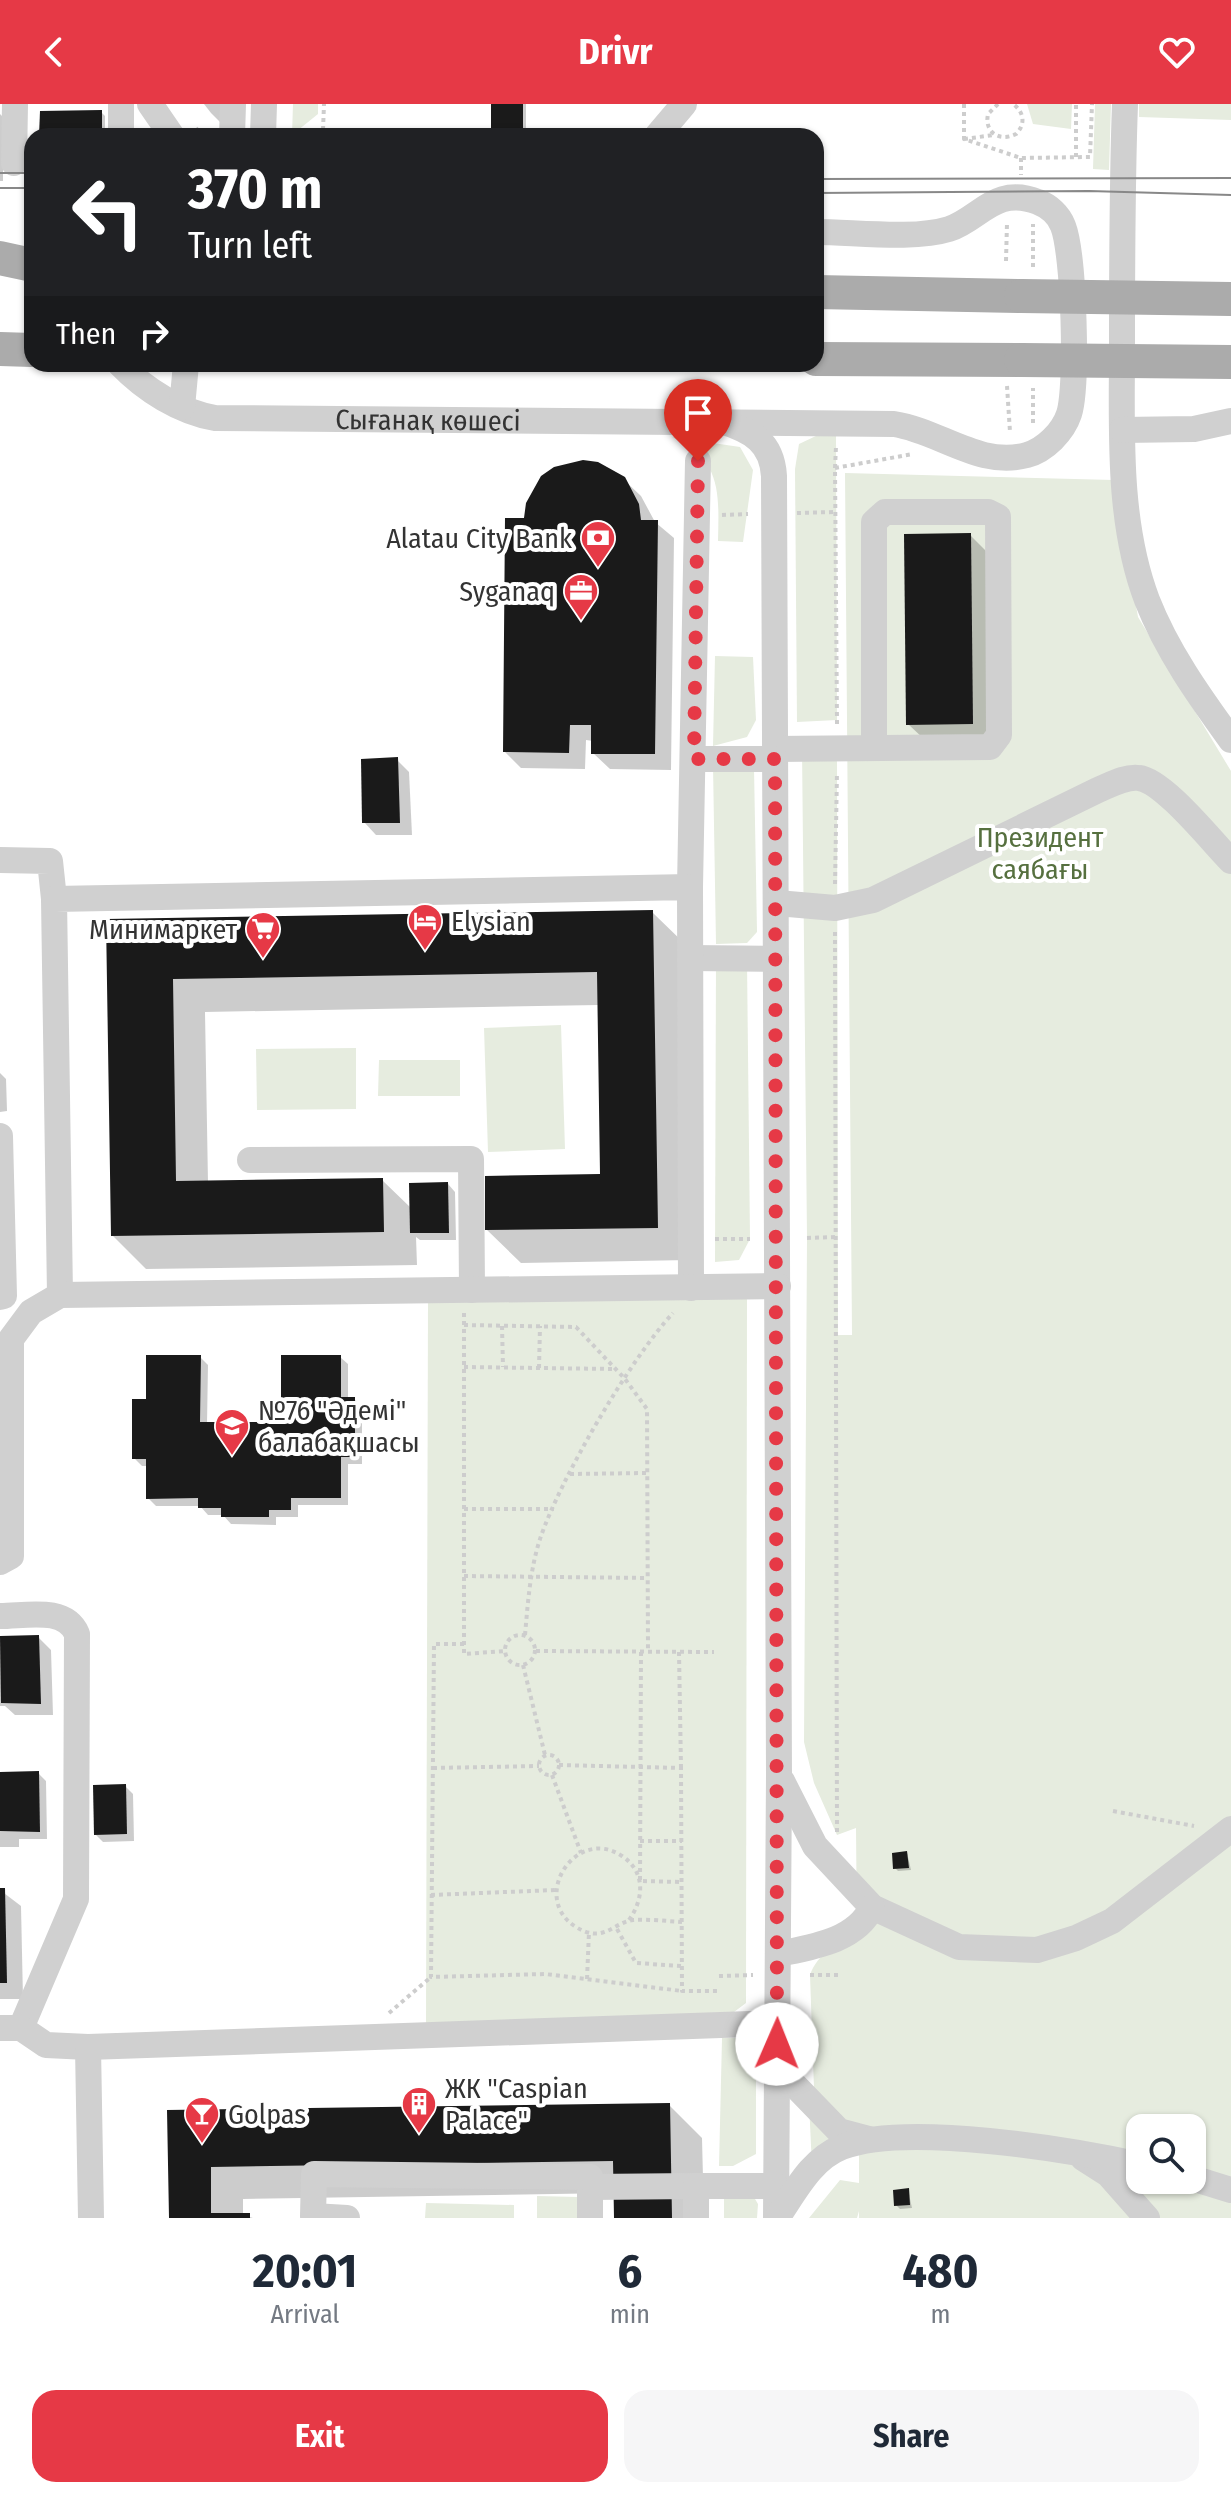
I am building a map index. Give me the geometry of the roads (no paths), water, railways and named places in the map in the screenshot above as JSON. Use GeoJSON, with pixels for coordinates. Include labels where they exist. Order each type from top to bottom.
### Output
{"type":"FeatureCollection","features":[{"type":"Feature","properties":{"kind":"main road"},"geometry":{"type":"LineString","coordinates":[[0,258],[24,263]]}},
{"type":"Feature","properties":{"kind":"main road"},"geometry":{"type":"LineString","coordinates":[[0,275],[24,276]]}},
{"type":"Feature","properties":{"kind":"main road"},"geometry":{"type":"LineString","coordinates":[[824,292],[1231,299]]}},
{"type":"Feature","properties":{"kind":"main road"},"geometry":{"type":"LineString","coordinates":[[0,349],[24,350]]}},
{"type":"Feature","properties":{"kind":"main road"},"geometry":{"type":"LineString","coordinates":[[824,360],[1014,372],[1231,362]]}},
{"type":"Feature","properties":{"kind":"street"},"geometry":{"type":"LineString","coordinates":[[14,163],[15,104]]}},
{"type":"Feature","properties":{"kind":"street"},"geometry":{"type":"LineString","coordinates":[[121,104],[121,128]]}},
{"type":"Feature","properties":{"kind":"street"},"geometry":{"type":"LineString","coordinates":[[150,104],[166,128]]}},
{"type":"Feature","properties":{"kind":"street"},"geometry":{"type":"LineString","coordinates":[[232,128],[233,104]]}},
{"type":"Feature","properties":{"kind":"street"},"geometry":{"type":"LineString","coordinates":[[263,128],[264,104]]}},
{"type":"Feature","properties":{"kind":"street"},"geometry":{"type":"LineString","coordinates":[[664,128],[684,104]]}},
{"type":"Feature","properties":{"kind":"street"},"geometry":{"type":"LineString","coordinates":[[1125,104],[1122,430],[1127,504],[1147,598],[1167,644],[1231,740]]}},
{"type":"Feature","properties":{"kind":"street","name":"Сығанақ көшесі"},"geometry":{"type":"LineString","coordinates":[[129,372],[151,391],[196,415],[215,418],[894,424],[920,427],[996,459],[1032,454],[1048,444],[1069,416],[1072,272],[1062,223],[1053,211],[1037,201],[1010,199],[977,209],[948,230],[824,232]]}},
{"type":"Feature","properties":{"kind":"street"},"geometry":{"type":"LineString","coordinates":[[182,407],[185,372]]}},
{"type":"Feature","properties":{"kind":"street"},"geometry":{"type":"LineString","coordinates":[[721,421],[759,438],[773,462],[779,1775],[776,2218]]}},
{"type":"Feature","properties":{"kind":"street"},"geometry":{"type":"LineString","coordinates":[[1122,430],[1194,429],[1231,421]]}},
{"type":"Feature","properties":{"kind":"street"},"geometry":{"type":"LineString","coordinates":[[689,1300],[690,887],[698,461]]}},
{"type":"Feature","properties":{"kind":"street"},"geometry":{"type":"LineString","coordinates":[[694,759],[837,747],[990,747],[999,735],[998,517],[988,512],[885,512],[874,522],[874,746]]}},
{"type":"Feature","properties":{"kind":"street"},"geometry":{"type":"LineString","coordinates":[[777,903],[835,908],[873,900],[1124,779],[1140,777],[1158,787],[1231,861]]}},
{"type":"Feature","properties":{"kind":"street"},"geometry":{"type":"LineString","coordinates":[[0,860],[50,861],[54,899],[60,1295]]}},
{"type":"Feature","properties":{"kind":"street"},"geometry":{"type":"LineString","coordinates":[[54,899],[690,887]]}},
{"type":"Feature","properties":{"kind":"street"},"geometry":{"type":"LineString","coordinates":[[690,958],[776,959]]}},
{"type":"Feature","properties":{"kind":"street"},"geometry":{"type":"LineString","coordinates":[[0,1136],[4,1296],[0,1297]]}},
{"type":"Feature","properties":{"kind":"street"},"geometry":{"type":"LineString","coordinates":[[250,1160],[471,1159],[468,1290]]}},
{"type":"Feature","properties":{"kind":"street"},"geometry":{"type":"LineString","coordinates":[[0,1562],[11,1556],[11,1339],[31,1312],[60,1295],[468,1290],[689,1300],[778,1286]]}},
{"type":"Feature","properties":{"kind":"street"},"geometry":{"type":"LineString","coordinates":[[0,1616],[59,1615],[72,1623],[77,1634],[76,1899],[10,2028],[46,2045],[88,2047],[777,2023]]}},
{"type":"Feature","properties":{"kind":"street"},"geometry":{"type":"LineString","coordinates":[[779,1775],[815,1846],[872,1907],[959,1947],[1037,1950],[1076,1938],[1112,1921],[1228,1835]]}},
{"type":"Feature","properties":{"kind":"street"},"geometry":{"type":"LineString","coordinates":[[778,1954],[825,1944],[864,1923],[872,1907]]}},
{"type":"Feature","properties":{"kind":"street"},"geometry":{"type":"LineString","coordinates":[[88,2047],[91,2218]]}},
{"type":"Feature","properties":{"kind":"street"},"geometry":{"type":"LineString","coordinates":[[776,2066],[839,2131],[869,2139],[946,2139],[1067,2149],[1126,2162]]}},
{"type":"Feature","properties":{"kind":"street"},"geometry":{"type":"LineString","coordinates":[[776,2218],[812,2167],[840,2147],[869,2139]]}},
{"type":"Feature","properties":{"kind":"street"},"geometry":{"type":"LineString","coordinates":[[1067,2149],[1108,2174],[1147,2218]]}},
{"type":"Feature","properties":{"kind":"street"},"geometry":{"type":"LineString","coordinates":[[347,2218],[313,2216],[314,2174],[590,2177],[590,2218]]}},
{"type":"Feature","properties":{"kind":"street"},"geometry":{"type":"LineString","coordinates":[[1206,2182],[1231,2190]]}},
{"type":"Feature","properties":{"kind":"street"},"geometry":{"type":"LineString","coordinates":[[696,2186],[696,2218]]}},
{"type":"Feature","properties":{"kind":"street"},"geometry":{"type":"LineString","coordinates":[[590,2187],[776,2186]]}},
{"type":"Feature","properties":{"kind":"tram line"},"geometry":{"type":"LineString","coordinates":[[0,173],[24,173]]}},
{"type":"Feature","properties":{"kind":"tram line"},"geometry":{"type":"LineString","coordinates":[[824,179],[1231,178]]}},
{"type":"Feature","properties":{"kind":"tram line"},"geometry":{"type":"LineString","coordinates":[[0,188],[24,188]]}},
{"type":"Feature","properties":{"kind":"tram line"},"geometry":{"type":"LineString","coordinates":[[824,193],[1089,191],[1231,195]]}},
{"type":"Feature","properties":{"kind":"place","name":"Alatau City Bank"},"geometry":{"type":"Point","coordinates":[598,569]}},
{"type":"Feature","properties":{"kind":"place","name":"Syganaq"},"geometry":{"type":"Point","coordinates":[581,622]}},
{"type":"Feature","properties":{"kind":"place","name":"Elysian"},"geometry":{"type":"Point","coordinates":[425,952]}},
{"type":"Feature","properties":{"kind":"place","name":"Минимаркет"},"geometry":{"type":"Point","coordinates":[263,960]}},
{"type":"Feature","properties":{"kind":"place","name":"№76 \"Әдемі\" балабақшасы"},"geometry":{"type":"Point","coordinates":[232,1457]}},
{"type":"Feature","properties":{"kind":"place","name":"ЖК \"Caspian Palace\""},"geometry":{"type":"Point","coordinates":[419,2135]}},
{"type":"Feature","properties":{"kind":"place","name":"Golpas"},"geometry":{"type":"Point","coordinates":[202,2145]}},
{"type":"Feature","properties":{"kind":"park label","name":"Президент саябағы"},"geometry":{"type":"Point","coordinates":[1040,853]}}]}
